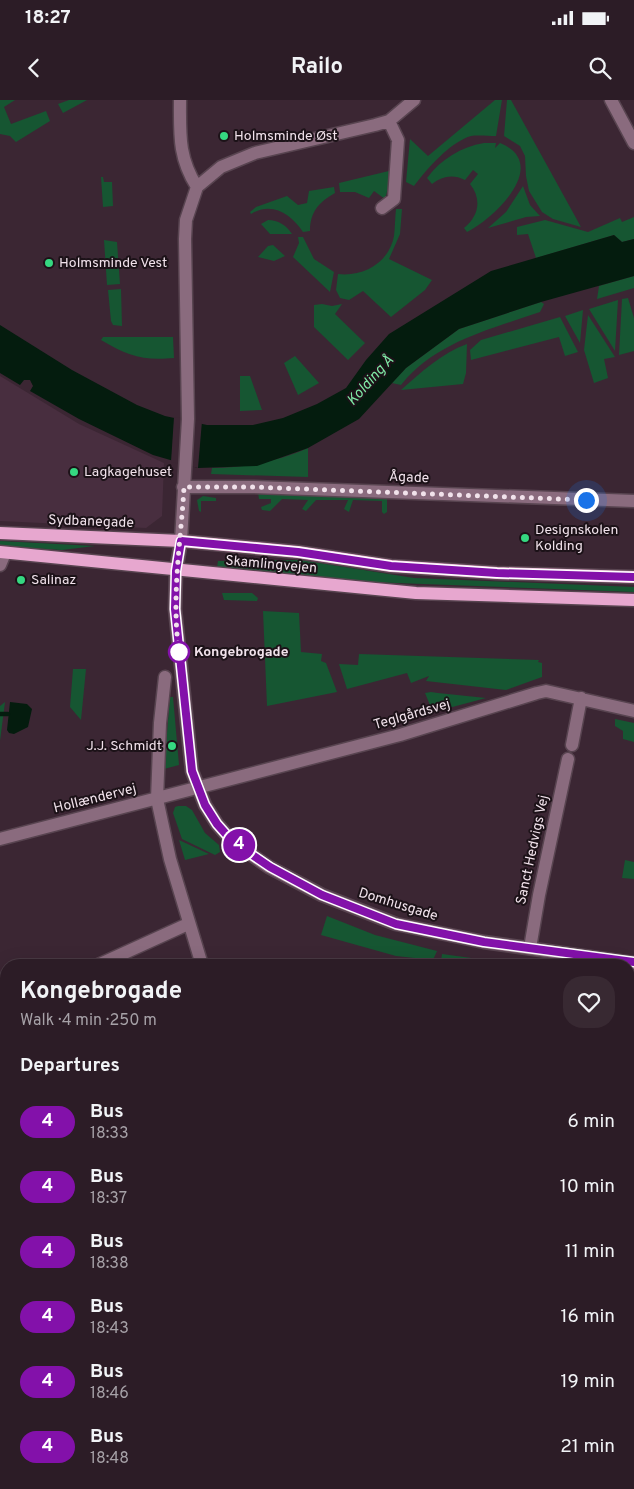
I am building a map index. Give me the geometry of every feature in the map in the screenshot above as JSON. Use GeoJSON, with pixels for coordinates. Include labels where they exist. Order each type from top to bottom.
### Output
{"type":"FeatureCollection","features":[{"type":"Feature","properties":{"kind":"main road","name":"Sydbanegade"},"geometry":{"type":"LineString","coordinates":[[0,533],[181,541]]}},
{"type":"Feature","properties":{"kind":"main road","name":"Skamlingvejen"},"geometry":{"type":"LineString","coordinates":[[181,541],[298,552],[391,566],[497,573],[634,577]]}},
{"type":"Feature","properties":{"kind":"main road"},"geometry":{"type":"LineString","coordinates":[[2,557],[176,571]]}},
{"type":"Feature","properties":{"kind":"main road","name":"Skamlingvejen"},"geometry":{"type":"LineString","coordinates":[[176,571],[416,593],[634,600]]}},
{"type":"Feature","properties":{"kind":"street"},"geometry":{"type":"LineString","coordinates":[[180,100],[181,150],[184,164],[198,187]]}},
{"type":"Feature","properties":{"kind":"street"},"geometry":{"type":"LineString","coordinates":[[198,788],[192,771],[175,609],[176,571],[181,541],[188,419],[186,220],[198,187],[221,167],[256,153],[389,120],[414,100]]}},
{"type":"Feature","properties":{"kind":"street"},"geometry":{"type":"LineString","coordinates":[[611,100],[634,143]]}},
{"type":"Feature","properties":{"kind":"street"},"geometry":{"type":"LineString","coordinates":[[382,208],[394,199],[398,140],[389,120]]}},
{"type":"Feature","properties":{"kind":"street","name":"Ågade"},"geometry":{"type":"LineString","coordinates":[[184,487],[253,487],[634,501]]}},
{"type":"Feature","properties":{"kind":"street"},"geometry":{"type":"LineString","coordinates":[[165,677],[159,730],[157,799],[188,924],[200,959]]}},
{"type":"Feature","properties":{"kind":"street","name":"Teglgårdsvej"},"geometry":{"type":"LineString","coordinates":[[198,788],[400,735],[546,691],[634,710]]}},
{"type":"Feature","properties":{"kind":"street"},"geometry":{"type":"LineString","coordinates":[[572,745],[581,698]]}},
{"type":"Feature","properties":{"kind":"street","name":"Sanct Hedvigs Vej"},"geometry":{"type":"LineString","coordinates":[[530,948],[539,895],[568,759]]}},
{"type":"Feature","properties":{"kind":"street","name":"Hollændervej"},"geometry":{"type":"LineString","coordinates":[[0,839],[198,788]]}},
{"type":"Feature","properties":{"kind":"street","name":"Domhusgade"},"geometry":{"type":"LineString","coordinates":[[198,788],[217,824],[233,842],[270,867],[322,895],[396,924],[443,935],[612,959]]}},
{"type":"Feature","properties":{"kind":"street"},"geometry":{"type":"LineString","coordinates":[[111,959],[188,924]]}},
{"type":"Feature","properties":{"kind":"shaded area"},"geometry":{"type":"Polygon","coordinates":[[[0,376],[79,424],[164,463],[162,516],[146,528],[0,521],[0,376]]]}},
{"type":"Feature","properties":{"kind":"green space"},"geometry":{"type":"Polygon","coordinates":[[[0,100],[15,100],[4,107],[11,124],[46,111],[50,121],[16,142],[10,136],[0,134],[0,100]]]}},
{"type":"Feature","properties":{"kind":"green space"},"geometry":{"type":"Polygon","coordinates":[[[69,100],[87,100],[63,113],[58,104],[69,100]]]}},
{"type":"Feature","properties":{"kind":"green space"},"geometry":{"type":"Polygon","coordinates":[[[495,100],[502,100],[496,136],[471,136],[463,139],[447,150],[414,186],[406,182],[410,139],[428,156],[495,100]]]}},
{"type":"Feature","properties":{"kind":"green space"},"geometry":{"type":"Polygon","coordinates":[[[507,100],[511,100],[581,227],[553,219],[542,212],[529,191],[525,156],[520,146],[504,136],[507,100]]]}},
{"type":"Feature","properties":{"kind":"green space"},"geometry":{"type":"Polygon","coordinates":[[[484,143],[496,143],[495,148],[500,143],[514,152],[520,164],[519,177],[513,190],[503,203],[479,225],[467,232],[464,228],[473,218],[477,207],[476,196],[470,184],[478,174],[473,170],[465,180],[448,177],[432,184],[427,178],[452,155],[467,147],[484,143]]]}},
{"type":"Feature","properties":{"kind":"green space"},"geometry":{"type":"Polygon","coordinates":[[[393,170],[385,199],[374,191],[369,198],[355,192],[340,192],[339,183],[393,170]]]}},
{"type":"Feature","properties":{"kind":"green space"},"geometry":{"type":"Polygon","coordinates":[[[101,177],[103,177],[104,182],[112,182],[113,206],[103,207],[101,177]]]}},
{"type":"Feature","properties":{"kind":"green space"},"geometry":{"type":"Polygon","coordinates":[[[523,186],[530,205],[540,216],[526,217],[488,228],[506,212],[523,186]]]}},
{"type":"Feature","properties":{"kind":"green space"},"geometry":{"type":"Polygon","coordinates":[[[334,187],[335,193],[316,208],[310,224],[310,231],[303,232],[287,215],[274,209],[259,210],[251,214],[250,212],[256,207],[287,196],[298,205],[307,203],[309,191],[334,187]]]}},
{"type":"Feature","properties":{"kind":"green space"},"geometry":{"type":"Polygon","coordinates":[[[396,209],[402,209],[400,234],[389,259],[432,280],[425,290],[391,317],[363,291],[349,300],[340,298],[336,290],[338,274],[357,273],[365,270],[381,261],[387,254],[394,236],[396,209]]]}},
{"type":"Feature","properties":{"kind":"green space"},"geometry":{"type":"Polygon","coordinates":[[[634,217],[634,239],[622,242],[614,235],[536,258],[528,234],[517,235],[517,227],[545,220],[588,232],[620,218],[622,222],[634,217]]]}},
{"type":"Feature","properties":{"kind":"green space"},"geometry":{"type":"Polygon","coordinates":[[[268,220],[282,224],[292,234],[270,234],[261,224],[268,220]]]}},
{"type":"Feature","properties":{"kind":"green space"},"geometry":{"type":"Polygon","coordinates":[[[298,237],[303,237],[314,259],[334,272],[330,292],[293,257],[299,243],[298,237]]]}},
{"type":"Feature","properties":{"kind":"green space"},"geometry":{"type":"Polygon","coordinates":[[[104,240],[117,242],[120,284],[107,285],[104,240]]]}},
{"type":"Feature","properties":{"kind":"green space"},"geometry":{"type":"Polygon","coordinates":[[[273,245],[285,256],[274,261],[258,257],[268,246],[273,245]]]}},
{"type":"Feature","properties":{"kind":"green space"},"geometry":{"type":"Polygon","coordinates":[[[634,276],[634,288],[597,299],[599,286],[634,276]]]}},
{"type":"Feature","properties":{"kind":"green space"},"geometry":{"type":"Polygon","coordinates":[[[121,289],[122,326],[113,325],[111,321],[108,290],[121,289]]]}},
{"type":"Feature","properties":{"kind":"green space"},"geometry":{"type":"Polygon","coordinates":[[[628,298],[634,318],[634,351],[619,355],[622,299],[628,298]]]}},
{"type":"Feature","properties":{"kind":"green space"},"geometry":{"type":"Polygon","coordinates":[[[618,300],[615,351],[589,309],[618,300]]]}},
{"type":"Feature","properties":{"kind":"green space"},"geometry":{"type":"Polygon","coordinates":[[[541,302],[544,304],[540,312],[483,331],[447,347],[415,370],[401,385],[392,383],[406,368],[459,329],[541,302]]]}},
{"type":"Feature","properties":{"kind":"green space"},"geometry":{"type":"Polygon","coordinates":[[[342,304],[335,314],[365,343],[348,360],[314,327],[314,305],[332,306],[342,304]]]}},
{"type":"Feature","properties":{"kind":"green space"},"geometry":{"type":"Polygon","coordinates":[[[583,310],[580,343],[565,316],[583,310]]]}},
{"type":"Feature","properties":{"kind":"green space"},"geometry":{"type":"Polygon","coordinates":[[[588,315],[615,357],[604,359],[608,378],[594,383],[584,350],[588,315]]]}},
{"type":"Feature","properties":{"kind":"green space"},"geometry":{"type":"Polygon","coordinates":[[[560,317],[578,352],[565,356],[559,337],[471,360],[470,350],[481,340],[560,317]]]}},
{"type":"Feature","properties":{"kind":"green space"},"geometry":{"type":"Polygon","coordinates":[[[103,337],[173,337],[174,358],[153,359],[128,354],[101,340],[103,337]]]}},
{"type":"Feature","properties":{"kind":"green space"},"geometry":{"type":"Polygon","coordinates":[[[467,344],[466,373],[463,384],[401,390],[440,358],[467,344]]]}},
{"type":"Feature","properties":{"kind":"green space"},"geometry":{"type":"Polygon","coordinates":[[[295,356],[319,383],[298,395],[284,363],[295,356]]]}},
{"type":"Feature","properties":{"kind":"green space"},"geometry":{"type":"Polygon","coordinates":[[[240,376],[250,376],[262,410],[240,411],[240,376]]]}},
{"type":"Feature","properties":{"kind":"green space"},"geometry":{"type":"Polygon","coordinates":[[[308,448],[308,477],[211,474],[212,468],[261,463],[285,457],[308,448]]]}},
{"type":"Feature","properties":{"kind":"green space"},"geometry":{"type":"Polygon","coordinates":[[[258,493],[387,496],[387,512],[384,514],[382,512],[382,501],[353,500],[349,512],[344,509],[348,500],[316,500],[306,511],[302,509],[308,500],[282,499],[270,511],[262,510],[261,507],[271,503],[271,499],[259,499],[258,493]]]}},
{"type":"Feature","properties":{"kind":"green space"},"geometry":{"type":"Polygon","coordinates":[[[203,496],[216,498],[216,501],[201,501],[201,512],[199,511],[197,500],[203,496]]]}},
{"type":"Feature","properties":{"kind":"green space"},"geometry":{"type":"Polygon","coordinates":[[[0,541],[95,546],[62,550],[0,546],[0,541]]]}},
{"type":"Feature","properties":{"kind":"green space"},"geometry":{"type":"Polygon","coordinates":[[[300,560],[414,578],[634,587],[634,592],[370,582],[217,567],[218,561],[300,560]]]}},
{"type":"Feature","properties":{"kind":"green space"},"geometry":{"type":"Polygon","coordinates":[[[222,593],[252,593],[258,598],[257,601],[224,600],[222,593]]]}},
{"type":"Feature","properties":{"kind":"green space"},"geometry":{"type":"Polygon","coordinates":[[[263,611],[299,613],[301,652],[322,654],[321,661],[326,663],[337,692],[267,706],[263,611]]]}},
{"type":"Feature","properties":{"kind":"green space"},"geometry":{"type":"Polygon","coordinates":[[[359,654],[539,660],[538,662],[542,663],[542,677],[506,690],[426,681],[429,676],[411,683],[407,673],[347,689],[339,664],[358,665],[359,654]]]}},
{"type":"Feature","properties":{"kind":"green space"},"geometry":{"type":"Polygon","coordinates":[[[73,669],[86,669],[81,720],[70,707],[73,669]]]}},
{"type":"Feature","properties":{"kind":"green space"},"geometry":{"type":"Polygon","coordinates":[[[425,693],[486,698],[430,713],[432,710],[425,693]]]}},
{"type":"Feature","properties":{"kind":"green space"},"geometry":{"type":"Polygon","coordinates":[[[170,697],[173,697],[179,765],[164,769],[170,697]]]}},
{"type":"Feature","properties":{"kind":"green space"},"geometry":{"type":"Polygon","coordinates":[[[5,702],[0,741],[0,706],[5,702]]]}},
{"type":"Feature","properties":{"kind":"green space"},"geometry":{"type":"Polygon","coordinates":[[[615,719],[634,723],[634,742],[623,739],[623,731],[615,726],[615,719]]]}},
{"type":"Feature","properties":{"kind":"green space"},"geometry":{"type":"Polygon","coordinates":[[[186,806],[192,810],[205,833],[219,845],[220,852],[215,855],[182,839],[173,813],[175,807],[186,806]]]}},
{"type":"Feature","properties":{"kind":"green space"},"geometry":{"type":"Polygon","coordinates":[[[179,840],[209,854],[185,860],[179,840]]]}},
{"type":"Feature","properties":{"kind":"green space"},"geometry":{"type":"Polygon","coordinates":[[[625,860],[634,862],[634,879],[622,878],[625,860]]]}},
{"type":"Feature","properties":{"kind":"green space"},"geometry":{"type":"Polygon","coordinates":[[[327,916],[375,935],[437,951],[433,959],[396,956],[321,935],[327,916]]]}},
{"type":"Feature","properties":{"kind":"green space"},"geometry":{"type":"Polygon","coordinates":[[[442,954],[479,959],[441,959],[442,954]]]}},
{"type":"Feature","properties":{"kind":"water","name":"Kolding Å"},"geometry":{"type":"Polygon","coordinates":[[[614,235],[622,242],[634,239],[634,276],[541,302],[459,329],[406,368],[359,419],[308,448],[257,466],[198,468],[153,455],[79,419],[30,391],[33,386],[30,380],[24,380],[20,385],[0,373],[0,325],[72,370],[137,405],[165,416],[207,425],[253,425],[283,418],[317,404],[346,388],[366,360],[389,334],[491,271],[614,235]]]}},
{"type":"Feature","properties":{"kind":"water"},"geometry":{"type":"Polygon","coordinates":[[[10,702],[27,704],[32,709],[28,727],[14,734],[9,733],[7,730],[10,702]]]}},
{"type":"Feature","properties":{"kind":"pier"},"geometry":{"type":"Polygon","coordinates":[[[174,417],[202,421],[198,468],[171,462],[174,417]]]}},
{"type":"Feature","properties":{"kind":"waterway"},"geometry":{"type":"LineString","coordinates":[[0,714],[8,714]]}},
{"type":"Feature","properties":{"kind":"bus line","name":"4"},"geometry":{"type":"LineString","coordinates":[[607,959],[484,942],[396,924],[322,895],[270,867],[233,842],[217,824],[205,805],[192,771],[175,609],[176,571],[181,541],[298,552],[391,566],[497,573],[634,577]]}},
{"type":"Feature","properties":{"kind":"place","name":"Holmsminde Øst"},"geometry":{"type":"Point","coordinates":[224,136]}},
{"type":"Feature","properties":{"kind":"place","name":"Holmsminde Vest"},"geometry":{"type":"Point","coordinates":[49,263]}},
{"type":"Feature","properties":{"kind":"place","name":"Lagkagehuset"},"geometry":{"type":"Point","coordinates":[74,472]}},
{"type":"Feature","properties":{"kind":"place","name":"Designskolen Kolding"},"geometry":{"type":"Point","coordinates":[525,538]}},
{"type":"Feature","properties":{"kind":"place","name":"Salinaz"},"geometry":{"type":"Point","coordinates":[21,580]}},
{"type":"Feature","properties":{"kind":"place","name":"Kongebrogade"},"geometry":{"type":"Point","coordinates":[179,652]}},
{"type":"Feature","properties":{"kind":"place","name":"J.J. Schmidt"},"geometry":{"type":"Point","coordinates":[172,746]}},
{"type":"Feature","properties":{"kind":"route"},"geometry":{"type":"LineString","coordinates":[[179,652],[175,595],[184,487],[253,487],[586,500]]}}]}
